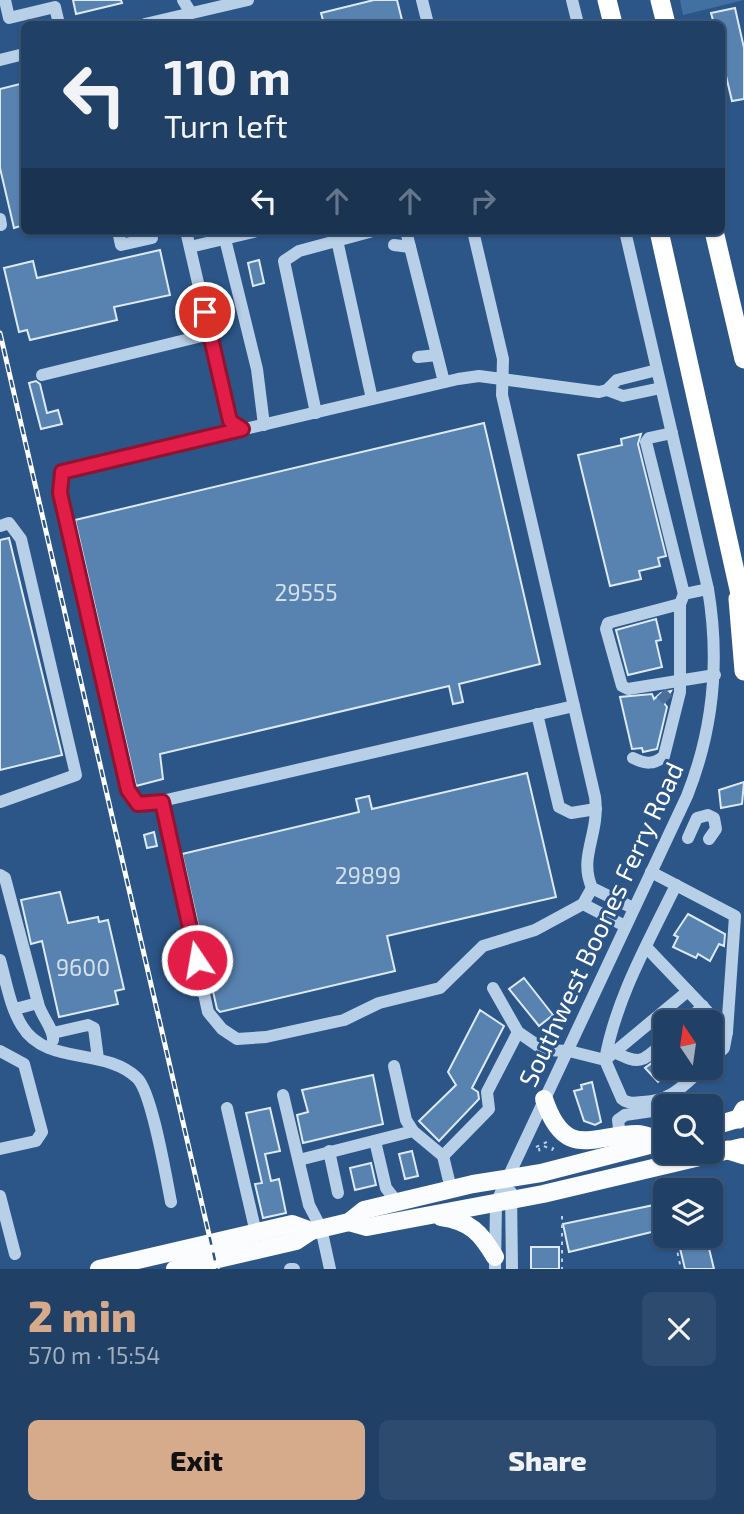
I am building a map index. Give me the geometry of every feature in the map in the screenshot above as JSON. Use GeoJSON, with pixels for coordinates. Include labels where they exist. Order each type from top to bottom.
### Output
{"type":"FeatureCollection","features":[{"type":"Feature","properties":{"kind":"highway"},"geometry":{"type":"LineString","coordinates":[[607,0],[612,21]]}},
{"type":"Feature","properties":{"kind":"highway"},"geometry":{"type":"LineString","coordinates":[[660,0],[665,21]]}},
{"type":"Feature","properties":{"kind":"highway"},"geometry":{"type":"LineString","coordinates":[[660,235],[744,612]]}},
{"type":"Feature","properties":{"kind":"highway"},"geometry":{"type":"LineString","coordinates":[[715,235],[744,359]]}},
{"type":"Feature","properties":{"kind":"highway"},"geometry":{"type":"LineString","coordinates":[[736,580],[744,671]]}},
{"type":"Feature","properties":{"kind":"main road"},"geometry":{"type":"LineString","coordinates":[[544,1099],[552,1116],[573,1139],[591,1143],[640,1134],[653,1138]]}},
{"type":"Feature","properties":{"kind":"main road"},"geometry":{"type":"LineString","coordinates":[[723,1122],[742,1115]]}},
{"type":"Feature","properties":{"kind":"main road"},"geometry":{"type":"LineString","coordinates":[[351,1222],[364,1210],[451,1189],[541,1173],[653,1144]]}},
{"type":"Feature","properties":{"kind":"main road"},"geometry":{"type":"LineString","coordinates":[[351,1222],[367,1227],[739,1151]]}},
{"type":"Feature","properties":{"kind":"main road"},"geometry":{"type":"LineString","coordinates":[[175,1269],[233,1263],[296,1241],[316,1230],[475,1190],[507,1178]]}},
{"type":"Feature","properties":{"kind":"main road"},"geometry":{"type":"LineString","coordinates":[[431,1215],[465,1222],[475,1228],[495,1263]]}},
{"type":"Feature","properties":{"kind":"main road"},"geometry":{"type":"LineString","coordinates":[[99,1269],[292,1224],[316,1230]]}},
{"type":"Feature","properties":{"kind":"street"},"geometry":{"type":"LineString","coordinates":[[5,0],[9,18],[55,7],[58,21]]}},
{"type":"Feature","properties":{"kind":"street"},"geometry":{"type":"LineString","coordinates":[[183,0],[191,13]]}},
{"type":"Feature","properties":{"kind":"street"},"geometry":{"type":"LineString","coordinates":[[158,21],[248,0]]}},
{"type":"Feature","properties":{"kind":"street"},"geometry":{"type":"LineString","coordinates":[[422,0],[427,21]]}},
{"type":"Feature","properties":{"kind":"street"},"geometry":{"type":"LineString","coordinates":[[572,0],[577,21]]}},
{"type":"Feature","properties":{"kind":"street"},"geometry":{"type":"LineString","coordinates":[[0,60],[21,55]]}},
{"type":"Feature","properties":{"kind":"street"},"geometry":{"type":"LineString","coordinates":[[119,235],[121,245],[152,238],[151,235]]}},
{"type":"Feature","properties":{"kind":"street"},"geometry":{"type":"LineString","coordinates":[[187,235],[230,421],[242,429]]}},
{"type":"Feature","properties":{"kind":"street"},"geometry":{"type":"LineString","coordinates":[[190,247],[241,235]]}},
{"type":"Feature","properties":{"kind":"street"},"geometry":{"type":"LineString","coordinates":[[406,235],[444,382]]}},
{"type":"Feature","properties":{"kind":"street"},"geometry":{"type":"LineString","coordinates":[[473,235],[503,359],[502,395],[596,809],[594,839],[586,858],[586,873],[592,888],[634,908]]}},
{"type":"Feature","properties":{"kind":"street","name":"Southwest Boones Ferry Road"},"geometry":{"type":"LineString","coordinates":[[495,1263],[507,1178],[569,1051],[696,773],[709,725],[715,675],[715,639],[708,589],[626,235]]}},
{"type":"Feature","properties":{"kind":"street"},"geometry":{"type":"LineString","coordinates":[[316,413],[284,261],[299,251],[335,236],[372,399]]}},
{"type":"Feature","properties":{"kind":"street"},"geometry":{"type":"LineString","coordinates":[[225,239],[257,369],[264,425]]}},
{"type":"Feature","properties":{"kind":"street"},"geometry":{"type":"LineString","coordinates":[[394,246],[410,247]]}},
{"type":"Feature","properties":{"kind":"street"},"geometry":{"type":"LineString","coordinates":[[42,375],[210,334]]}},
{"type":"Feature","properties":{"kind":"street"},"geometry":{"type":"LineString","coordinates":[[418,357],[437,355]]}},
{"type":"Feature","properties":{"kind":"street"},"geometry":{"type":"LineString","coordinates":[[607,390],[617,380],[657,370]]}},
{"type":"Feature","properties":{"kind":"street"},"geometry":{"type":"LineString","coordinates":[[574,706],[162,802],[138,804],[128,790],[60,493],[62,472],[479,376],[582,391],[607,390],[623,397],[661,388]]}},
{"type":"Feature","properties":{"kind":"street"},"geometry":{"type":"LineString","coordinates":[[633,758],[649,764],[664,756],[667,694],[678,679],[682,641],[678,611],[682,599],[646,442],[672,433]]}},
{"type":"Feature","properties":{"kind":"street"},"geometry":{"type":"LineString","coordinates":[[0,526],[9,523],[21,539],[76,775],[0,802]]}},
{"type":"Feature","properties":{"kind":"street"},"geometry":{"type":"LineString","coordinates":[[667,694],[622,686],[606,629],[608,623],[708,589]]}},
{"type":"Feature","properties":{"kind":"street"},"geometry":{"type":"LineString","coordinates":[[667,694],[678,679],[715,675]]}},
{"type":"Feature","properties":{"kind":"street"},"geometry":{"type":"LineString","coordinates":[[537,714],[559,807],[571,813],[596,809]]}},
{"type":"Feature","properties":{"kind":"street"},"geometry":{"type":"LineString","coordinates":[[162,802],[208,1012],[222,1029],[236,1039],[266,1037],[344,1020],[379,1003],[440,988],[483,946],[535,930],[583,904],[592,888]]}},
{"type":"Feature","properties":{"kind":"street"},"geometry":{"type":"LineString","coordinates":[[688,838],[696,818],[708,814],[714,818],[716,830],[709,839]]}},
{"type":"Feature","properties":{"kind":"street"},"geometry":{"type":"LineString","coordinates":[[651,872],[736,916],[727,1032],[723,1049]]}},
{"type":"Feature","properties":{"kind":"street"},"geometry":{"type":"LineString","coordinates":[[0,875],[5,878],[41,1018],[53,1033],[54,1039],[48,1047]]}},
{"type":"Feature","properties":{"kind":"street"},"geometry":{"type":"LineString","coordinates":[[653,1101],[626,1102],[622,1099],[609,1056],[610,1034],[646,947],[676,885]]}},
{"type":"Feature","properties":{"kind":"street"},"geometry":{"type":"LineString","coordinates":[[583,904],[625,926]]}},
{"type":"Feature","properties":{"kind":"street"},"geometry":{"type":"LineString","coordinates":[[646,947],[727,1032]]}},
{"type":"Feature","properties":{"kind":"street"},"geometry":{"type":"LineString","coordinates":[[1,965],[15,1009],[28,1034],[48,1047],[122,1067],[138,1078],[148,1098],[171,1202]]}},
{"type":"Feature","properties":{"kind":"street"},"geometry":{"type":"LineString","coordinates":[[493,988],[519,1032],[544,1050],[631,1060],[645,1060],[653,1052]]}},
{"type":"Feature","properties":{"kind":"street"},"geometry":{"type":"LineString","coordinates":[[609,1056],[688,991]]}},
{"type":"Feature","properties":{"kind":"street"},"geometry":{"type":"LineString","coordinates":[[15,1009],[38,1003]]}},
{"type":"Feature","properties":{"kind":"street"},"geometry":{"type":"LineString","coordinates":[[699,1010],[703,1006]]}},
{"type":"Feature","properties":{"kind":"street"},"geometry":{"type":"LineString","coordinates":[[53,1033],[88,1025],[94,1028],[98,1059]]}},
{"type":"Feature","properties":{"kind":"street"},"geometry":{"type":"LineString","coordinates":[[443,1156],[489,1109],[487,1092],[519,1032]]}},
{"type":"Feature","properties":{"kind":"street"},"geometry":{"type":"LineString","coordinates":[[0,1051],[24,1064],[42,1132],[36,1140],[0,1149]]}},
{"type":"Feature","properties":{"kind":"street"},"geometry":{"type":"LineString","coordinates":[[394,1066],[406,1120],[413,1131],[443,1156],[451,1189]]}},
{"type":"Feature","properties":{"kind":"street"},"geometry":{"type":"LineString","coordinates":[[676,1094],[691,1080]]}},
{"type":"Feature","properties":{"kind":"street"},"geometry":{"type":"LineString","coordinates":[[284,1095],[309,1205],[330,1269]]}},
{"type":"Feature","properties":{"kind":"street"},"geometry":{"type":"LineString","coordinates":[[227,1108],[256,1233]]}},
{"type":"Feature","properties":{"kind":"street"},"geometry":{"type":"LineString","coordinates":[[625,1136],[619,1128],[618,1120],[625,1115],[653,1111]]}},
{"type":"Feature","properties":{"kind":"street"},"geometry":{"type":"LineString","coordinates":[[299,1160],[413,1131]]}},
{"type":"Feature","properties":{"kind":"street"},"geometry":{"type":"LineString","coordinates":[[375,1141],[386,1188],[397,1202]]}},
{"type":"Feature","properties":{"kind":"street"},"geometry":{"type":"LineString","coordinates":[[329,1151],[338,1193]]}},
{"type":"Feature","properties":{"kind":"street"},"geometry":{"type":"LineString","coordinates":[[0,1196],[15,1254]]}},
{"type":"Feature","properties":{"kind":"street","name":"Southwest Boones Ferry Road"},"geometry":{"type":"LineString","coordinates":[[504,1201],[512,1269]]}},
{"type":"Feature","properties":{"kind":"path"},"geometry":{"type":"LineString","coordinates":[[535,1148],[543,1145]]}},
{"type":"Feature","properties":{"kind":"path"},"geometry":{"type":"LineString","coordinates":[[539,1146],[540,1156]]}},
{"type":"Feature","properties":{"kind":"path"},"geometry":{"type":"LineString","coordinates":[[562,1216],[562,1269]]}},
{"type":"Feature","properties":{"kind":"path"},"geometry":{"type":"LineString","coordinates":[[677,1248],[681,1269]]}},
{"type":"Feature","properties":{"kind":"shaded area"},"geometry":{"type":"Polygon","coordinates":[[[680,0],[744,0],[683,15],[680,0]]]}},
{"type":"Feature","properties":{"kind":"building"},"geometry":{"type":"Polygon","coordinates":[[[73,0],[121,0],[122,3],[76,14],[73,0]]]}},
{"type":"Feature","properties":{"kind":"building"},"geometry":{"type":"Polygon","coordinates":[[[374,0],[397,0],[402,21],[323,21],[321,13],[374,0]]]}},
{"type":"Feature","properties":{"kind":"building"},"geometry":{"type":"Polygon","coordinates":[[[735,8],[744,48],[744,99],[732,101],[725,72],[725,21],[713,21],[711,13],[735,8]]]}},
{"type":"Feature","properties":{"kind":"building"},"geometry":{"type":"Polygon","coordinates":[[[21,84],[21,226],[14,228],[0,168],[0,89],[21,84]]]}},
{"type":"Feature","properties":{"kind":"building"},"geometry":{"type":"Polygon","coordinates":[[[160,250],[170,295],[114,307],[117,320],[30,340],[27,330],[19,332],[4,268],[33,261],[37,278],[160,250]]]}},
{"type":"Feature","properties":{"kind":"building"},"geometry":{"type":"Polygon","coordinates":[[[259,260],[264,283],[253,286],[248,263],[259,260]]]}},
{"type":"Feature","properties":{"kind":"building"},"geometry":{"type":"Polygon","coordinates":[[[36,381],[40,384],[47,413],[58,410],[62,424],[41,429],[29,383],[36,381]]]}},
{"type":"Feature","properties":{"kind":"building"},"geometry":{"type":"Polygon","coordinates":[[[484,423],[540,664],[459,684],[463,702],[453,704],[449,686],[160,754],[163,779],[136,786],[75,520],[484,423]]]}},
{"type":"Feature","properties":{"kind":"building"},"geometry":{"type":"Polygon","coordinates":[[[641,434],[638,444],[666,556],[658,558],[660,566],[639,571],[641,579],[610,586],[578,455],[622,445],[621,439],[641,434]]]}},
{"type":"Feature","properties":{"kind":"building"},"geometry":{"type":"Polygon","coordinates":[[[9,538],[62,755],[0,770],[0,540],[9,538]]]}},
{"type":"Feature","properties":{"kind":"building"},"geometry":{"type":"Polygon","coordinates":[[[656,619],[661,640],[656,641],[662,667],[628,675],[616,630],[656,619]]]}},
{"type":"Feature","properties":{"kind":"building"},"geometry":{"type":"Polygon","coordinates":[[[671,691],[664,703],[667,707],[657,749],[643,752],[642,748],[632,749],[620,697],[652,694],[654,699],[661,693],[671,691]]]}},
{"type":"Feature","properties":{"kind":"building"},"geometry":{"type":"Polygon","coordinates":[[[527,773],[556,897],[387,936],[395,971],[220,1012],[217,1009],[182,854],[359,812],[356,799],[369,796],[372,809],[527,773]]]}},
{"type":"Feature","properties":{"kind":"building"},"geometry":{"type":"Polygon","coordinates":[[[744,782],[742,804],[721,808],[719,790],[744,782]]]}},
{"type":"Feature","properties":{"kind":"building"},"geometry":{"type":"Polygon","coordinates":[[[154,832],[157,846],[147,848],[144,835],[154,832]]]}},
{"type":"Feature","properties":{"kind":"building"},"geometry":{"type":"Polygon","coordinates":[[[60,892],[68,923],[98,917],[99,922],[108,920],[124,989],[115,991],[118,1004],[59,1017],[42,941],[31,944],[21,900],[60,892]]]}},
{"type":"Feature","properties":{"kind":"building"},"geometry":{"type":"Polygon","coordinates":[[[688,914],[725,934],[724,946],[719,944],[710,961],[698,954],[696,958],[673,947],[678,937],[674,935],[688,914]]]}},
{"type":"Feature","properties":{"kind":"building"},"geometry":{"type":"Polygon","coordinates":[[[524,978],[553,1015],[539,1026],[509,989],[524,978]]]}},
{"type":"Feature","properties":{"kind":"building"},"geometry":{"type":"Polygon","coordinates":[[[480,1010],[504,1026],[472,1088],[478,1092],[479,1099],[439,1141],[419,1121],[456,1085],[448,1072],[480,1010]]]}},
{"type":"Feature","properties":{"kind":"building"},"geometry":{"type":"Polygon","coordinates":[[[653,1062],[653,1077],[645,1068],[653,1062]]]}},
{"type":"Feature","properties":{"kind":"building"},"geometry":{"type":"Polygon","coordinates":[[[373,1075],[383,1124],[303,1143],[297,1115],[308,1112],[302,1090],[373,1075]]]}},
{"type":"Feature","properties":{"kind":"building"},"geometry":{"type":"Polygon","coordinates":[[[592,1082],[601,1122],[595,1125],[584,1121],[574,1091],[582,1089],[581,1085],[592,1082]]]}},
{"type":"Feature","properties":{"kind":"building"},"geometry":{"type":"Polygon","coordinates":[[[270,1108],[280,1151],[265,1154],[271,1181],[279,1179],[286,1213],[263,1218],[255,1184],[262,1183],[246,1113],[270,1108]]]}},
{"type":"Feature","properties":{"kind":"building"},"geometry":{"type":"Polygon","coordinates":[[[412,1151],[418,1176],[405,1179],[399,1154],[412,1151]]]}},
{"type":"Feature","properties":{"kind":"building"},"geometry":{"type":"Polygon","coordinates":[[[371,1163],[376,1185],[355,1190],[350,1168],[371,1163]]]}},
{"type":"Feature","properties":{"kind":"building"},"geometry":{"type":"Polygon","coordinates":[[[653,1205],[653,1232],[569,1252],[563,1224],[653,1205]]]}},
{"type":"Feature","properties":{"kind":"building"},"geometry":{"type":"Polygon","coordinates":[[[531,1247],[559,1247],[559,1269],[531,1269],[531,1247]]]}},
{"type":"Feature","properties":{"kind":"building"},"geometry":{"type":"Polygon","coordinates":[[[680,1248],[709,1248],[714,1269],[685,1269],[680,1248]]]}},
{"type":"Feature","properties":{"kind":"tunnel"},"geometry":{"type":"LineString","coordinates":[[661,693],[668,700]]}},
{"type":"Feature","properties":{"kind":"railway"},"geometry":{"type":"LineString","coordinates":[[0,333],[217,1269]]}},
{"type":"Feature","properties":{"kind":"route"},"geometry":{"type":"LineString","coordinates":[[197,960],[162,802],[138,804],[128,790],[60,493],[63,484],[62,472],[242,429],[230,421],[205,312]]}}]}
